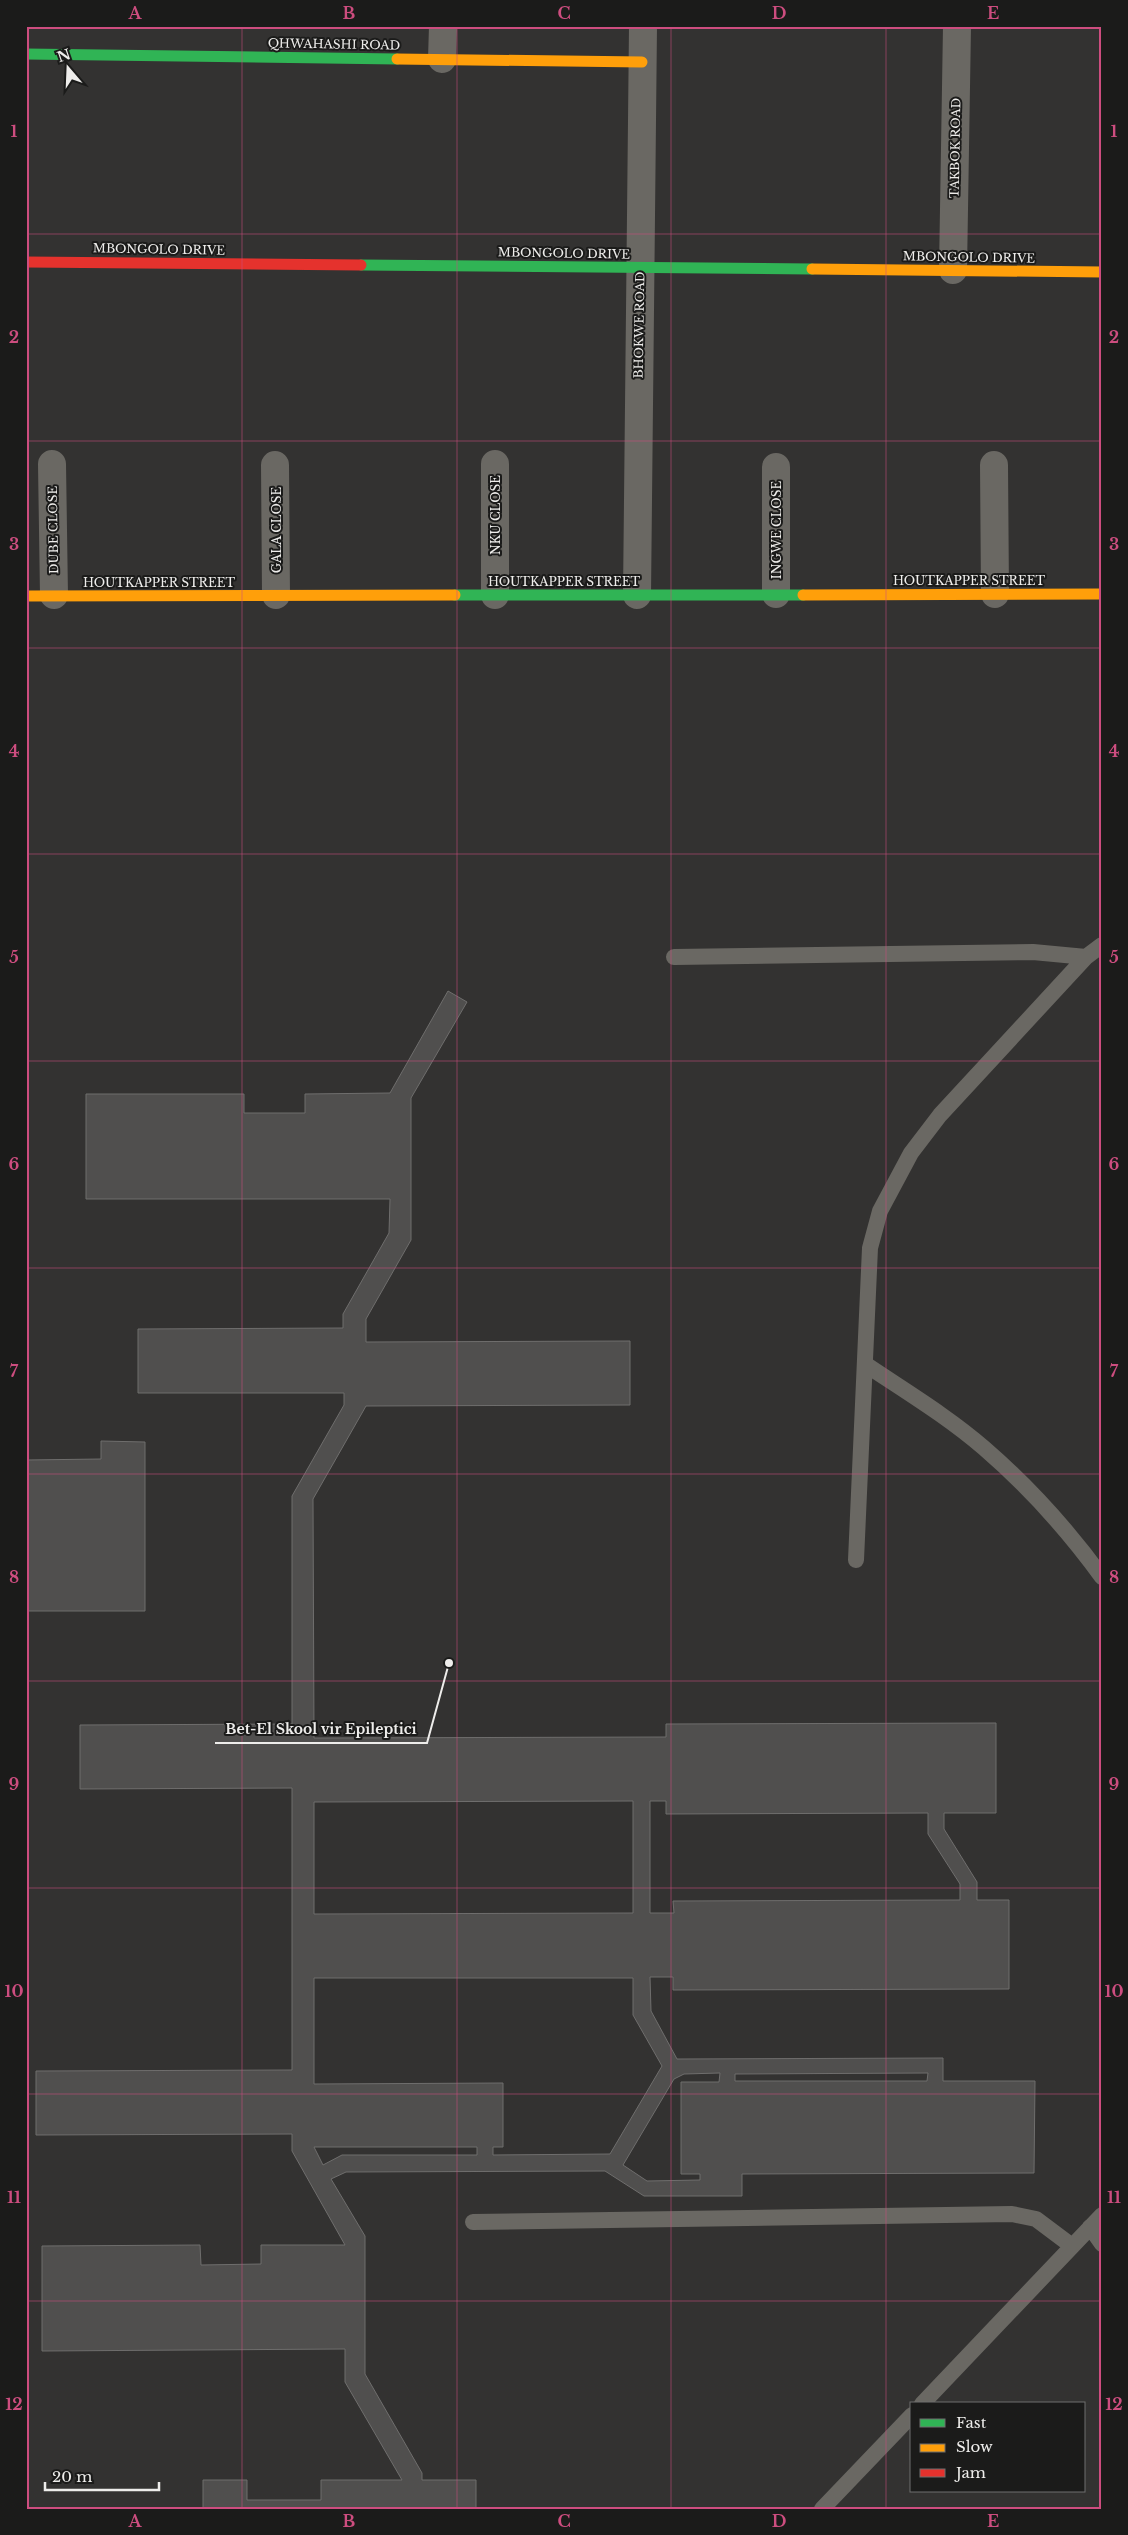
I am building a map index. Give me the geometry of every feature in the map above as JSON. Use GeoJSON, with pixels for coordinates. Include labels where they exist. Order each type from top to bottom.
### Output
{"type":"FeatureCollection","features":[{"type":"Feature","properties":{"kind":"street"},"geometry":{"type":"LineString","coordinates":[[442,59],[443,26]]}},
{"type":"Feature","properties":{"kind":"street","name":"BHOKWE ROAD"},"geometry":{"type":"LineString","coordinates":[[637,595],[643,26]]}},
{"type":"Feature","properties":{"kind":"street","name":"TAKBOK ROAD"},"geometry":{"type":"LineString","coordinates":[[953,270],[957,26]]}},
{"type":"Feature","properties":{"kind":"street","name":"QHWAHASHI ROAD"},"geometry":{"type":"LineString","coordinates":[[26,54],[642,62]]}},
{"type":"Feature","properties":{"kind":"street","name":"MBONGOLO DRIVE"},"geometry":{"type":"LineString","coordinates":[[26,262],[1102,272]]}},
{"type":"Feature","properties":{"kind":"street","name":"DUBE CLOSE"},"geometry":{"type":"LineString","coordinates":[[52,464],[54,596]]}},
{"type":"Feature","properties":{"kind":"street","name":"NKU CLOSE"},"geometry":{"type":"LineString","coordinates":[[495,464],[495,595]]}},
{"type":"Feature","properties":{"kind":"street","name":"GALA CLOSE"},"geometry":{"type":"LineString","coordinates":[[275,465],[276,595]]}},
{"type":"Feature","properties":{"kind":"street"},"geometry":{"type":"LineString","coordinates":[[994,465],[995,594]]}},
{"type":"Feature","properties":{"kind":"street","name":"INGWE CLOSE"},"geometry":{"type":"LineString","coordinates":[[776,467],[776,594]]}},
{"type":"Feature","properties":{"kind":"street","name":"HOUTKAPPER STREET"},"geometry":{"type":"LineString","coordinates":[[26,596],[1102,594]]}},
{"type":"Feature","properties":{"kind":"lane"},"geometry":{"type":"LineString","coordinates":[[856,1560],[870,1248],[880,1211],[892,1184],[911,1153],[940,1115],[1086,957],[1102,945]]}},
{"type":"Feature","properties":{"kind":"lane"},"geometry":{"type":"LineString","coordinates":[[674,957],[1033,952],[1086,957]]}},
{"type":"Feature","properties":{"kind":"lane"},"geometry":{"type":"LineString","coordinates":[[865,1364],[925,1403],[983,1447],[1037,1498],[1077,1543],[1102,1577]]}},
{"type":"Feature","properties":{"kind":"lane"},"geometry":{"type":"LineString","coordinates":[[473,2222],[1012,2214],[1036,2219],[1072,2246]]}},
{"type":"Feature","properties":{"kind":"lane"},"geometry":{"type":"LineString","coordinates":[[924,2402],[1102,2215]]}},
{"type":"Feature","properties":{"kind":"lane"},"geometry":{"type":"LineString","coordinates":[[1090,2227],[1102,2244]]}},
{"type":"Feature","properties":{"kind":"lane"},"geometry":{"type":"LineString","coordinates":[[822,2509],[910,2417]]}},
{"type":"Feature","properties":{"kind":"building"},"geometry":{"type":"Polygon","coordinates":[[[448,991],[467,1002],[411,1098],[411,1240],[366,1319],[366,1342],[630,1341],[630,1405],[366,1406],[313,1499],[314,1738],[666,1737],[666,1724],[996,1723],[996,1813],[944,1813],[944,1829],[977,1882],[977,1900],[1009,1900],[1009,1989],[673,1990],[673,1977],[650,1977],[651,2011],[677,2059],[943,2058],[943,2081],[1035,2081],[1034,2173],[742,2174],[742,2196],[644,2196],[605,2171],[346,2172],[331,2179],[365,2236],[365,2374],[422,2473],[422,2480],[476,2480],[476,2509],[203,2509],[203,2480],[247,2480],[247,2500],[321,2500],[321,2480],[402,2480],[345,2382],[345,2349],[42,2351],[42,2246],[200,2245],[201,2265],[261,2264],[261,2245],[345,2245],[292,2151],[292,2134],[36,2135],[36,2071],[292,2070],[292,1788],[80,1789],[80,1725],[292,1724],[292,1496],[344,1405],[344,1393],[138,1393],[138,1329],[343,1328],[343,1314],[389,1233],[390,1199],[86,1199],[86,1094],[244,1094],[244,1113],[305,1113],[305,1094],[390,1093],[448,991]],[[633,1801],[314,1802],[314,1914],[633,1913],[633,1801]],[[650,1801],[650,1913],[674,1913],[673,1901],[960,1900],[960,1884],[928,1834],[928,1813],[666,1814],[666,1801],[650,1801]],[[314,1978],[314,2084],[503,2083],[503,2147],[493,2147],[493,2155],[610,2154],[662,2066],[633,2015],[633,1978],[314,1978]],[[720,2073],[684,2074],[674,2079],[623,2165],[647,2181],[700,2180],[700,2174],[681,2174],[681,2082],[719,2082],[720,2073]],[[928,2073],[735,2074],[735,2081],[927,2081],[928,2073]],[[314,2147],[323,2165],[342,2155],[477,2155],[477,2147],[314,2147]]]}},
{"type":"Feature","properties":{"kind":"building"},"geometry":{"type":"Polygon","coordinates":[[[101,1441],[145,1442],[145,1611],[26,1611],[26,1460],[101,1459],[101,1441]]]}},
{"type":"Feature","properties":{"kind":"traffic: fast"},"geometry":{"type":"LineString","coordinates":[[26,54],[397,59]]}},
{"type":"Feature","properties":{"kind":"traffic: fast"},"geometry":{"type":"LineString","coordinates":[[361,265],[812,269]]}},
{"type":"Feature","properties":{"kind":"traffic: fast"},"geometry":{"type":"LineString","coordinates":[[455,595],[803,595]]}},
{"type":"Feature","properties":{"kind":"traffic: slow"},"geometry":{"type":"LineString","coordinates":[[397,59],[642,62]]}},
{"type":"Feature","properties":{"kind":"traffic: slow"},"geometry":{"type":"LineString","coordinates":[[812,269],[1102,272]]}},
{"type":"Feature","properties":{"kind":"traffic: slow"},"geometry":{"type":"LineString","coordinates":[[803,595],[1102,594]]}},
{"type":"Feature","properties":{"kind":"traffic: slow"},"geometry":{"type":"LineString","coordinates":[[26,596],[455,595]]}},
{"type":"Feature","properties":{"kind":"traffic: jam"},"geometry":{"type":"LineString","coordinates":[[26,262],[361,265]]}},
{"type":"Feature","properties":{"kind":"place","name":"Bet-El Skool vir Epileptici"},"geometry":{"type":"Point","coordinates":[449,1663]}}]}
